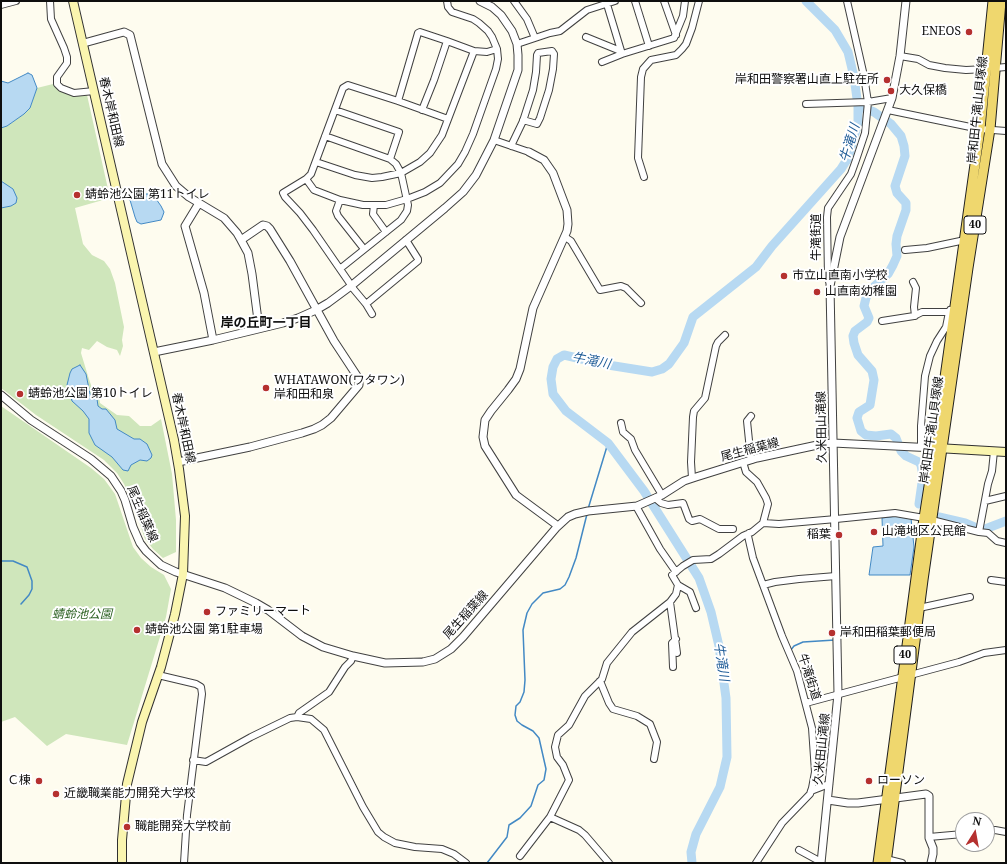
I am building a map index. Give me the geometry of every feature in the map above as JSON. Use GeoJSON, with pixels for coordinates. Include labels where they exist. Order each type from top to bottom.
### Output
{"type":"FeatureCollection","features":[{"type":"Feature","properties":{"kind":"main road","name":"春木岸和田線"},"geometry":{"type":"LineString","coordinates":[[73,1],[84,43],[178,462],[185,516],[183,574],[174,620],[142,722],[130,768],[123,823],[122,863]]}},
{"type":"Feature","properties":{"kind":"main road","name":"岸和田牛滝山貝塚線"},"geometry":{"type":"LineString","coordinates":[[938,448],[967,275],[985,129],[990,69],[990,22],[993,1]]}},
{"type":"Feature","properties":{"kind":"main road","name":"岸和田牛滝山貝塚線"},"geometry":{"type":"LineString","coordinates":[[990,69],[1002,23],[1002,1]]}},
{"type":"Feature","properties":{"kind":"main road"},"geometry":{"type":"LineString","coordinates":[[990,22],[1002,23]]}},
{"type":"Feature","properties":{"kind":"main road","name":"岸和田牛滝山貝塚線"},"geometry":{"type":"LineString","coordinates":[[886,861],[891,798],[906,676],[938,448],[956,305],[965,240],[985,129]]}},
{"type":"Feature","properties":{"kind":"main road"},"geometry":{"type":"LineString","coordinates":[[938,448],[1006,452]]}},
{"type":"Feature","properties":{"kind":"main road","name":"岸和田牛滝山貝塚線"},"geometry":{"type":"LineString","coordinates":[[906,676],[919,608],[928,519]]}},
{"type":"Feature","properties":{"kind":"main road","name":"岸和田牛滝山貝塚線"},"geometry":{"type":"LineString","coordinates":[[878,863],[891,798]]}},
{"type":"Feature","properties":{"kind":"street"},"geometry":{"type":"LineString","coordinates":[[1,5],[16,1]]}},
{"type":"Feature","properties":{"kind":"street"},"geometry":{"type":"LineString","coordinates":[[50,1],[51,19],[64,48],[67,63],[57,78],[57,84],[61,88],[74,93],[94,92]]}},
{"type":"Feature","properties":{"kind":"street"},"geometry":{"type":"LineString","coordinates":[[306,179],[314,190],[340,200],[363,205],[386,205],[425,192],[440,183],[458,164],[465,152],[496,69],[498,59],[497,49],[492,37],[485,28],[472,19],[452,12],[447,1]]}},
{"type":"Feature","properties":{"kind":"street"},"geometry":{"type":"LineString","coordinates":[[154,352],[213,340],[298,318],[316,310],[328,303],[351,285],[463,192],[476,175],[494,140],[518,70],[517,44],[512,31],[492,7],[480,1]]}},
{"type":"Feature","properties":{"kind":"street"},"geometry":{"type":"LineString","coordinates":[[514,1],[527,19],[536,38]]}},
{"type":"Feature","properties":{"kind":"street"},"geometry":{"type":"LineString","coordinates":[[517,44],[560,31],[587,10],[606,2],[615,1]]}},
{"type":"Feature","properties":{"kind":"street"},"geometry":{"type":"LineString","coordinates":[[635,1],[649,46]]}},
{"type":"Feature","properties":{"kind":"street"},"geometry":{"type":"LineString","coordinates":[[664,1],[676,35]]}},
{"type":"Feature","properties":{"kind":"street"},"geometry":{"type":"LineString","coordinates":[[602,62],[622,54],[674,38],[683,16],[685,1]]}},
{"type":"Feature","properties":{"kind":"street"},"geometry":{"type":"LineString","coordinates":[[644,177],[638,158],[641,76],[643,69],[651,60],[676,55],[682,49],[686,44],[692,28],[698,1]]}},
{"type":"Feature","properties":{"kind":"street","name":"牛滝街道"},"geometry":{"type":"LineString","coordinates":[[832,256],[827,217],[828,208],[850,174],[856,160],[865,133],[867,110],[864,76],[847,1]]}},
{"type":"Feature","properties":{"kind":"street","name":"久米田山滝線"},"geometry":{"type":"LineString","coordinates":[[821,862],[838,694],[836,519],[830,286],[832,256],[892,98],[900,56],[906,1]]}},
{"type":"Feature","properties":{"kind":"street"},"geometry":{"type":"LineString","coordinates":[[606,2],[622,54]]}},
{"type":"Feature","properties":{"kind":"street"},"geometry":{"type":"LineString","coordinates":[[84,43],[124,32],[130,35],[162,164],[176,186],[199,204],[224,218],[237,233],[248,253],[259,328]]}},
{"type":"Feature","properties":{"kind":"street"},"geometry":{"type":"LineString","coordinates":[[398,101],[418,33],[420,32],[474,51],[487,52],[497,49]]}},
{"type":"Feature","properties":{"kind":"street"},"geometry":{"type":"LineString","coordinates":[[586,37],[618,50],[622,54]]}},
{"type":"Feature","properties":{"kind":"street"},"geometry":{"type":"LineString","coordinates":[[422,110],[447,41]]}},
{"type":"Feature","properties":{"kind":"street"},"geometry":{"type":"LineString","coordinates":[[316,162],[355,175],[372,178],[401,173],[420,162],[430,153],[442,135],[474,51]]}},
{"type":"Feature","properties":{"kind":"street"},"geometry":{"type":"LineString","coordinates":[[511,146],[523,120],[535,81],[537,55],[538,53],[552,51],[554,54],[553,69],[549,90],[540,118],[537,124],[523,120]]}},
{"type":"Feature","properties":{"kind":"street"},"geometry":{"type":"LineString","coordinates":[[900,56],[918,59],[929,65],[945,68],[966,70],[1006,67]]}},
{"type":"Feature","properties":{"kind":"street"},"geometry":{"type":"LineString","coordinates":[[372,314],[351,285],[341,268],[300,213],[285,197],[284,193],[306,179],[311,174],[342,88],[348,85],[448,119]]}},
{"type":"Feature","properties":{"kind":"street"},"geometry":{"type":"LineString","coordinates":[[806,104],[867,102],[892,98]]}},
{"type":"Feature","properties":{"kind":"street"},"geometry":{"type":"LineString","coordinates":[[335,110],[399,132],[390,159]]}},
{"type":"Feature","properties":{"kind":"street"},"geometry":{"type":"LineString","coordinates":[[887,113],[1006,131]]}},
{"type":"Feature","properties":{"kind":"street"},"geometry":{"type":"LineString","coordinates":[[325,136],[390,159],[396,164],[401,173],[408,205],[407,211],[401,220],[341,268]]}},
{"type":"Feature","properties":{"kind":"street"},"geometry":{"type":"LineString","coordinates":[[494,140],[529,152],[544,160],[553,173],[567,210],[568,224],[565,237],[532,308],[524,358],[520,369],[508,390],[485,420],[483,437],[485,446],[516,495],[558,526]]}},
{"type":"Feature","properties":{"kind":"street"},"geometry":{"type":"LineString","coordinates":[[340,200],[336,211],[338,216],[364,249]]}},
{"type":"Feature","properties":{"kind":"street"},"geometry":{"type":"LineString","coordinates":[[199,204],[185,226],[204,293],[213,340]]}},
{"type":"Feature","properties":{"kind":"street"},"geometry":{"type":"LineString","coordinates":[[374,205],[373,214],[386,232]]}},
{"type":"Feature","properties":{"kind":"street"},"geometry":{"type":"LineString","coordinates":[[178,462],[250,447],[302,433],[322,425],[338,412],[359,385],[359,379],[334,341],[290,261],[267,226],[263,225],[241,240]]}},
{"type":"Feature","properties":{"kind":"street"},"geometry":{"type":"LineString","coordinates":[[565,237],[571,240],[600,290],[621,286],[626,288],[642,303]]}},
{"type":"Feature","properties":{"kind":"street"},"geometry":{"type":"LineString","coordinates":[[366,304],[418,261],[406,240]]}},
{"type":"Feature","properties":{"kind":"street"},"geometry":{"type":"LineString","coordinates":[[905,250],[927,248],[965,240]]}},
{"type":"Feature","properties":{"kind":"street"},"geometry":{"type":"LineString","coordinates":[[914,282],[916,288],[914,307],[915,316]]}},
{"type":"Feature","properties":{"kind":"street"},"geometry":{"type":"LineString","coordinates":[[920,447],[926,376],[930,356],[934,346],[946,327],[951,307],[956,305]]}},
{"type":"Feature","properties":{"kind":"street"},"geometry":{"type":"LineString","coordinates":[[882,321],[915,316],[922,312],[949,312]]}},
{"type":"Feature","properties":{"kind":"street"},"geometry":{"type":"LineString","coordinates":[[692,478],[691,462],[694,411],[705,398],[716,346],[725,335]]}},
{"type":"Feature","properties":{"kind":"street","name":"尾生稲葉線"},"geometry":{"type":"LineString","coordinates":[[1,395],[32,420],[91,459],[106,471],[121,491],[136,534],[146,551],[161,565],[225,588],[245,597],[268,610],[302,636],[330,650],[385,663],[416,663],[435,659],[443,654],[457,643],[558,526],[575,514],[588,511],[637,506],[659,497],[680,483],[692,478],[776,453],[833,443],[938,448]]}},
{"type":"Feature","properties":{"kind":"street"},"geometry":{"type":"LineString","coordinates":[[751,416],[747,421],[751,460]]}},
{"type":"Feature","properties":{"kind":"street"},"geometry":{"type":"LineString","coordinates":[[621,423],[623,432],[631,440],[661,503],[668,505],[683,503],[692,521],[700,519],[719,529],[733,529]]}},
{"type":"Feature","properties":{"kind":"street"},"geometry":{"type":"LineString","coordinates":[[979,532],[988,484],[992,471],[994,451]]}},
{"type":"Feature","properties":{"kind":"street"},"geometry":{"type":"LineString","coordinates":[[743,462],[746,472],[756,482],[768,504],[763,523]]}},
{"type":"Feature","properties":{"kind":"street"},"geometry":{"type":"LineString","coordinates":[[985,501],[1006,496]]}},
{"type":"Feature","properties":{"kind":"street"},"geometry":{"type":"LineString","coordinates":[[637,506],[660,549],[676,572]]}},
{"type":"Feature","properties":{"kind":"street"},"geometry":{"type":"LineString","coordinates":[[696,608],[690,592],[678,585],[672,575],[693,560],[711,558],[719,554],[742,536],[763,523],[779,524],[895,512],[988,533],[997,541],[1006,543]]}},
{"type":"Feature","properties":{"kind":"street","name":"牛滝街道"},"geometry":{"type":"LineString","coordinates":[[749,533],[748,536],[753,558],[782,636],[797,671],[806,703],[814,738],[815,772],[811,791]]}},
{"type":"Feature","properties":{"kind":"street"},"geometry":{"type":"LineString","coordinates":[[763,585],[774,582],[836,576]]}},
{"type":"Feature","properties":{"kind":"street"},"geometry":{"type":"LineString","coordinates":[[991,580],[1006,582]]}},
{"type":"Feature","properties":{"kind":"street"},"geometry":{"type":"LineString","coordinates":[[520,856],[550,817],[569,780],[563,765],[557,757],[555,747],[558,735],[569,725],[585,696],[600,682],[607,663],[624,641],[640,625],[670,602],[676,594],[678,585]]}},
{"type":"Feature","properties":{"kind":"street"},"geometry":{"type":"LineString","coordinates":[[919,608],[970,596]]}},
{"type":"Feature","properties":{"kind":"street"},"geometry":{"type":"LineString","coordinates":[[670,602],[677,653]]}},
{"type":"Feature","properties":{"kind":"street"},"geometry":{"type":"LineString","coordinates":[[674,667],[672,643],[676,639]]}},
{"type":"Feature","properties":{"kind":"street"},"geometry":{"type":"LineString","coordinates":[[806,703],[959,662],[984,653],[1006,650]]}},
{"type":"Feature","properties":{"kind":"street"},"geometry":{"type":"LineString","coordinates":[[297,717],[299,713],[329,692],[344,667],[351,661],[353,656]]}},
{"type":"Feature","properties":{"kind":"street"},"geometry":{"type":"LineString","coordinates":[[158,675],[196,684],[201,687],[202,694],[193,760],[184,863]]}},
{"type":"Feature","properties":{"kind":"street"},"geometry":{"type":"LineString","coordinates":[[600,682],[609,704],[613,709],[637,716],[650,724],[657,742],[654,759]]}},
{"type":"Feature","properties":{"kind":"street"},"geometry":{"type":"LineString","coordinates":[[193,760],[206,762],[220,753],[281,722],[297,717],[311,719],[324,730],[363,807],[378,832],[395,843],[415,847],[442,849],[454,854],[466,863]]}},
{"type":"Feature","properties":{"kind":"street"},"geometry":{"type":"LineString","coordinates":[[756,863],[782,823],[811,791],[829,784]]}},
{"type":"Feature","properties":{"kind":"street"},"geometry":{"type":"LineString","coordinates":[[828,800],[848,803],[926,794],[929,796],[930,837],[933,848],[930,863]]}},
{"type":"Feature","properties":{"kind":"street"},"geometry":{"type":"LineString","coordinates":[[550,817],[585,834],[609,863]]}},
{"type":"Feature","properties":{"kind":"street"},"geometry":{"type":"LineString","coordinates":[[995,830],[1006,832]]}},
{"type":"Feature","properties":{"kind":"street"},"geometry":{"type":"LineString","coordinates":[[930,837],[955,835]]}},
{"type":"Feature","properties":{"kind":"street"},"geometry":{"type":"LineString","coordinates":[[799,850],[821,862]]}},
{"type":"Feature","properties":{"kind":"street"},"geometry":{"type":"LineString","coordinates":[[886,861],[902,863]]}},
{"type":"Feature","properties":{"kind":"green space"},"geometry":{"type":"Polygon","coordinates":[[[53,84],[61,91],[69,94],[79,96],[87,95],[110,198],[75,208],[83,244],[92,255],[104,261],[110,269],[115,283],[124,327],[122,340],[123,346],[120,356],[117,350],[107,347],[97,341],[89,350],[82,348],[81,353],[92,388],[99,397],[100,403],[117,415],[129,416],[140,426],[151,426],[161,419],[172,474],[176,520],[176,552],[163,558],[145,539],[130,496],[117,473],[104,460],[36,415],[1,388],[1,208],[11,206],[4,182],[1,181],[1,128],[7,126],[30,108],[37,88],[53,84]]]}},
{"type":"Feature","properties":{"kind":"green space","name":"蜻蛉池公園"},"geometry":{"type":"Polygon","coordinates":[[[1,406],[91,468],[104,479],[115,494],[133,547],[141,558],[151,567],[164,575],[171,589],[166,617],[127,745],[66,734],[47,746],[15,717],[1,722],[1,406]]]}},
{"type":"Feature","properties":{"kind":"water"},"geometry":{"type":"Polygon","coordinates":[[[28,73],[32,75],[37,88],[30,108],[7,126],[1,128],[1,81],[8,83],[28,73]]]}},
{"type":"Feature","properties":{"kind":"water"},"geometry":{"type":"Polygon","coordinates":[[[1,181],[13,189],[17,198],[16,203],[11,206],[1,208],[1,181]]]}},
{"type":"Feature","properties":{"kind":"water"},"geometry":{"type":"Polygon","coordinates":[[[147,194],[154,196],[164,212],[161,220],[141,224],[137,222],[130,200],[141,198],[142,195],[147,194]]]}},
{"type":"Feature","properties":{"kind":"water"},"geometry":{"type":"Polygon","coordinates":[[[80,365],[86,374],[90,394],[97,399],[98,406],[102,409],[106,409],[115,420],[117,429],[134,439],[140,439],[147,444],[152,455],[147,461],[140,460],[131,465],[128,471],[123,470],[112,457],[95,445],[89,433],[89,419],[72,401],[67,385],[72,369],[80,365]]]}},
{"type":"Feature","properties":{"kind":"water"},"geometry":{"type":"Polygon","coordinates":[[[898,516],[911,518],[914,547],[910,575],[869,575],[873,547],[883,546],[882,518],[898,516]]]}},
{"type":"Feature","properties":{"kind":"waterway","name":"牛滝川"},"geometry":{"type":"LineString","coordinates":[[692,863],[691,852],[696,834],[720,787],[727,757],[726,698],[719,646],[711,612],[699,578],[644,491],[608,443],[566,411],[553,394],[551,379],[553,367],[557,359],[564,355],[608,365],[652,372],[662,369],[669,364],[684,343],[693,317],[756,267],[772,246],[841,169],[848,158],[858,123],[858,106],[854,77],[848,52],[835,30],[806,1]]}},
{"type":"Feature","properties":{"kind":"waterway"},"geometry":{"type":"LineString","coordinates":[[859,106],[874,112],[891,124],[901,136],[905,156],[895,186],[897,193],[906,203],[906,210],[897,236],[897,256],[888,274],[869,291],[864,306],[869,318],[867,322],[855,331],[853,336],[858,355],[872,371],[874,380],[870,405],[859,412],[857,418],[861,431],[866,435],[876,436],[891,434],[896,438],[901,451],[906,456],[919,462],[923,476],[919,504]]}},
{"type":"Feature","properties":{"kind":"waterway"},"geometry":{"type":"LineString","coordinates":[[588,509],[608,443]]}},
{"type":"Feature","properties":{"kind":"waterway"},"geometry":{"type":"LineString","coordinates":[[487,863],[507,837],[509,825],[520,818],[531,806],[538,785],[544,780],[546,769],[539,738],[533,731],[517,721],[515,715],[516,706],[520,702],[524,692],[523,630],[527,613],[532,604],[543,593],[560,589],[565,585],[576,558],[587,514]]}},
{"type":"Feature","properties":{"kind":"waterway"},"geometry":{"type":"LineString","coordinates":[[939,517],[965,523],[979,529],[985,529],[1006,521]]}},
{"type":"Feature","properties":{"kind":"waterway"},"geometry":{"type":"LineString","coordinates":[[1,561],[13,561],[27,567],[32,581],[32,589],[21,604]]}},
{"type":"Feature","properties":{"kind":"waterway"},"geometry":{"type":"LineString","coordinates":[[790,651],[794,646],[803,642],[835,640]]}},
{"type":"Feature","properties":{"kind":"place","name":"ENEOS"},"geometry":{"type":"Point","coordinates":[969,32]}},
{"type":"Feature","properties":{"kind":"place","name":"岸和田警察署山直上駐在所"},"geometry":{"type":"Point","coordinates":[887,80]}},
{"type":"Feature","properties":{"kind":"place","name":"大久保橋"},"geometry":{"type":"Point","coordinates":[891,91]}},
{"type":"Feature","properties":{"kind":"place","name":"蜻蛉池公園 第11トイレ"},"geometry":{"type":"Point","coordinates":[77,195]}},
{"type":"Feature","properties":{"kind":"place","name":"市立山直南小学校"},"geometry":{"type":"Point","coordinates":[784,276]}},
{"type":"Feature","properties":{"kind":"place","name":"山直南幼稚園"},"geometry":{"type":"Point","coordinates":[817,292]}},
{"type":"Feature","properties":{"kind":"place","name":"WHATAWON(ワタワン) 岸和田和泉"},"geometry":{"type":"Point","coordinates":[266,388]}},
{"type":"Feature","properties":{"kind":"place","name":"蜻蛉池公園 第10トイレ"},"geometry":{"type":"Point","coordinates":[20,394]}},
{"type":"Feature","properties":{"kind":"place","name":"山滝地区公民館"},"geometry":{"type":"Point","coordinates":[874,532]}},
{"type":"Feature","properties":{"kind":"place","name":"稲葉"},"geometry":{"type":"Point","coordinates":[839,535]}},
{"type":"Feature","properties":{"kind":"place","name":"ファミリーマート"},"geometry":{"type":"Point","coordinates":[207,612]}},
{"type":"Feature","properties":{"kind":"place","name":"蜻蛉池公園 第1駐車場"},"geometry":{"type":"Point","coordinates":[137,630]}},
{"type":"Feature","properties":{"kind":"place","name":"岸和田稲葉郵便局"},"geometry":{"type":"Point","coordinates":[832,633]}},
{"type":"Feature","properties":{"kind":"place","name":"Ｃ棟"},"geometry":{"type":"Point","coordinates":[39,781]}},
{"type":"Feature","properties":{"kind":"place","name":"ローソン"},"geometry":{"type":"Point","coordinates":[869,781]}},
{"type":"Feature","properties":{"kind":"place","name":"近畿職業能力開発大学校"},"geometry":{"type":"Point","coordinates":[56,794]}},
{"type":"Feature","properties":{"kind":"place","name":"職能開発大学校前"},"geometry":{"type":"Point","coordinates":[127,827]}},
{"type":"Feature","properties":{"kind":"district","name":"岸の丘町一丁目"},"geometry":{"type":"Point","coordinates":[266,323]}}]}
